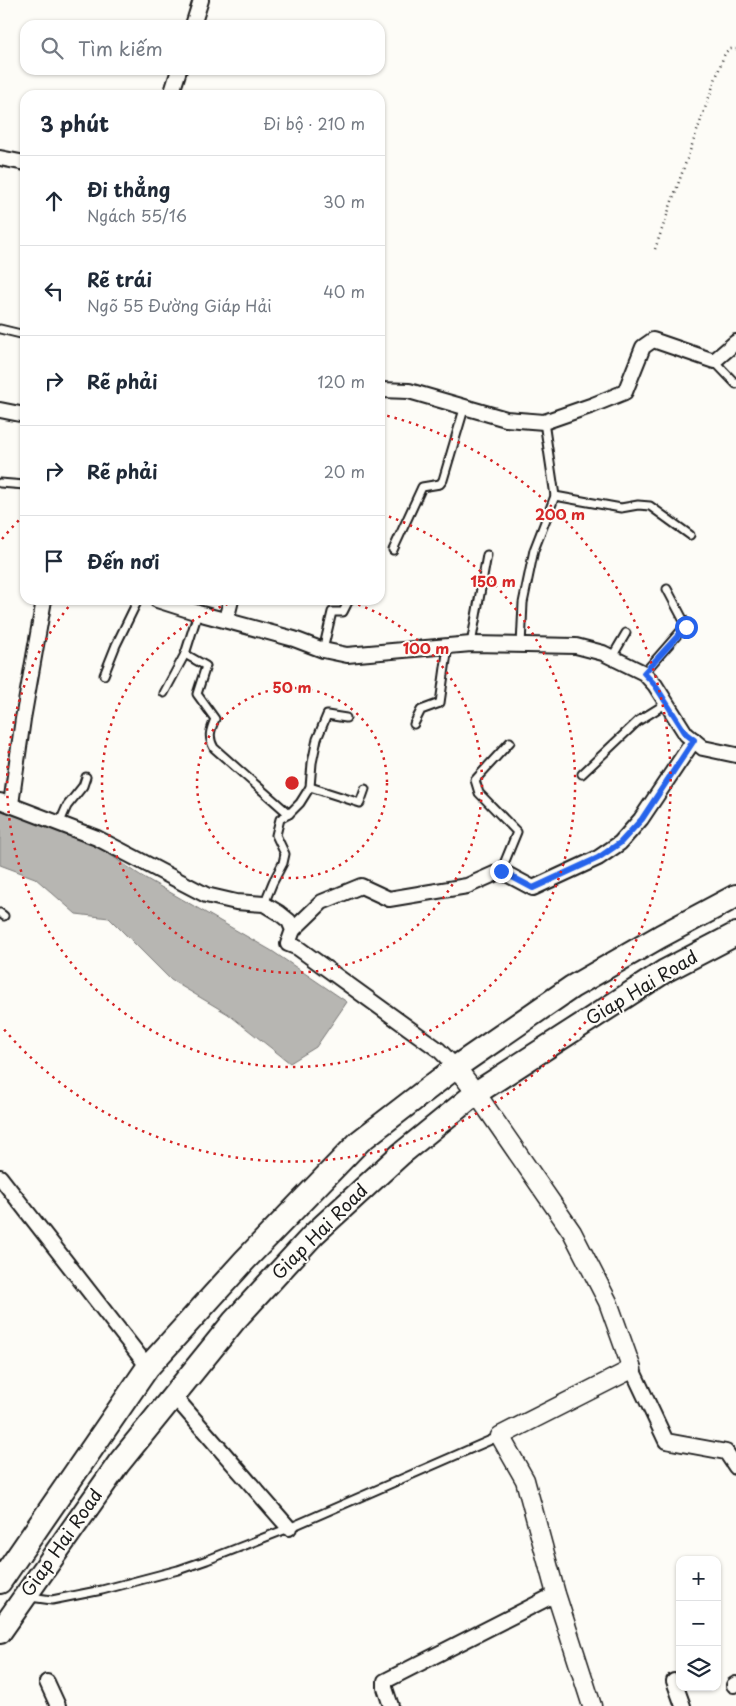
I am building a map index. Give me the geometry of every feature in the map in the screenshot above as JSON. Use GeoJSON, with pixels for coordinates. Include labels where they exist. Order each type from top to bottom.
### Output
{"type":"FeatureCollection","features":[{"type":"Feature","properties":{"kind":"highway","name":"Giap Hai Road"},"geometry":{"type":"LineString","coordinates":[[0,1582],[148,1367],[245,1260],[360,1140],[456,1068],[572,987],[736,896]]}},
{"type":"Feature","properties":{"kind":"highway","name":"Giap Hai Road"},"geometry":{"type":"LineString","coordinates":[[0,1632],[119,1463],[234,1321],[314,1234],[401,1154],[476,1093],[665,971],[736,934]]}},
{"type":"Feature","properties":{"kind":"highway"},"geometry":{"type":"LineString","coordinates":[[209,1300],[234,1321]]}},
{"type":"Feature","properties":{"kind":"highway"},"geometry":{"type":"LineString","coordinates":[[95,1445],[119,1463]]}},
{"type":"Feature","properties":{"kind":"street"},"geometry":{"type":"LineString","coordinates":[[195,20],[201,0]]}},
{"type":"Feature","properties":{"kind":"street"},"geometry":{"type":"LineString","coordinates":[[173,90],[177,75]]}},
{"type":"Feature","properties":{"kind":"street"},"geometry":{"type":"LineString","coordinates":[[0,158],[20,162]]}},
{"type":"Feature","properties":{"kind":"street"},"geometry":{"type":"LineString","coordinates":[[385,390],[409,391],[506,420],[544,422],[625,392],[643,347],[653,340],[714,361],[736,342]]}},
{"type":"Feature","properties":{"kind":"street"},"geometry":{"type":"LineString","coordinates":[[0,410],[20,414]]}},
{"type":"Feature","properties":{"kind":"street"},"geometry":{"type":"LineString","coordinates":[[43,605],[5,803],[97,838],[206,895],[236,902],[264,904],[279,913],[289,922],[293,930]]}},
{"type":"Feature","properties":{"kind":"street"},"geometry":{"type":"LineString","coordinates":[[173,605],[294,639],[323,650],[347,655],[470,644],[576,646],[612,657],[644,673],[686,734],[703,748],[736,755]]}},
{"type":"Feature","properties":{"kind":"street"},"geometry":{"type":"LineString","coordinates":[[226,620],[230,605]]}},
{"type":"Feature","properties":{"kind":"street"},"geometry":{"type":"LineString","coordinates":[[694,740],[642,819],[620,843],[598,858],[533,888],[501,871],[467,886],[389,899],[360,886],[322,902],[293,930],[288,944],[298,948],[439,1050],[456,1068],[476,1093],[572,1232],[608,1302],[632,1369],[666,1440],[726,1452],[736,1467]]}},
{"type":"Feature","properties":{"kind":"street"},"geometry":{"type":"LineString","coordinates":[[0,1177],[148,1367]]}},
{"type":"Feature","properties":{"kind":"street"},"geometry":{"type":"LineString","coordinates":[[592,1706],[556,1594],[524,1480],[500,1436],[632,1369]]}},
{"type":"Feature","properties":{"kind":"street"},"geometry":{"type":"LineString","coordinates":[[173,1395],[289,1528]]}},
{"type":"Feature","properties":{"kind":"street"},"geometry":{"type":"LineString","coordinates":[[391,1706],[385,1688],[385,1681],[388,1678],[556,1594]]}},
{"type":"Feature","properties":{"kind":"street"},"geometry":{"type":"LineString","coordinates":[[674,1681],[683,1706]]}},
{"type":"Feature","properties":{"kind":"street"},"geometry":{"type":"LineString","coordinates":[[47,1682],[58,1706]]}},
{"type":"Feature","properties":{"kind":"lane"},"geometry":{"type":"LineString","coordinates":[[0,329],[20,334]]}},
{"type":"Feature","properties":{"kind":"lane"},"geometry":{"type":"LineString","coordinates":[[714,361],[736,384]]}},
{"type":"Feature","properties":{"kind":"lane"},"geometry":{"type":"LineString","coordinates":[[394,550],[422,487],[440,484],[443,480],[464,408]]}},
{"type":"Feature","properties":{"kind":"lane"},"geometry":{"type":"LineString","coordinates":[[521,645],[522,603],[534,550],[554,496],[544,422]]}},
{"type":"Feature","properties":{"kind":"lane"},"geometry":{"type":"LineString","coordinates":[[0,483],[20,485]]}},
{"type":"Feature","properties":{"kind":"lane"},"geometry":{"type":"LineString","coordinates":[[554,496],[621,508],[638,505],[650,506],[690,535]]}},
{"type":"Feature","properties":{"kind":"lane"},"geometry":{"type":"LineString","coordinates":[[470,644],[487,555]]}},
{"type":"Feature","properties":{"kind":"lane"},"geometry":{"type":"LineString","coordinates":[[644,673],[686,625],[667,589]]}},
{"type":"Feature","properties":{"kind":"lane"},"geometry":{"type":"LineString","coordinates":[[104,675],[136,605]]}},
{"type":"Feature","properties":{"kind":"lane"},"geometry":{"type":"LineString","coordinates":[[323,650],[332,612],[343,612],[346,605]]}},
{"type":"Feature","properties":{"kind":"lane"},"geometry":{"type":"LineString","coordinates":[[164,693],[185,654],[198,613]]}},
{"type":"Feature","properties":{"kind":"lane"},"geometry":{"type":"LineString","coordinates":[[612,657],[626,633]]}},
{"type":"Feature","properties":{"kind":"lane"},"geometry":{"type":"LineString","coordinates":[[414,724],[420,710],[440,703],[448,646]]}},
{"type":"Feature","properties":{"kind":"lane"},"geometry":{"type":"LineString","coordinates":[[185,654],[206,666],[197,694],[215,719],[209,732],[214,748],[289,814]]}},
{"type":"Feature","properties":{"kind":"lane"},"geometry":{"type":"LineString","coordinates":[[582,774],[638,721],[667,704]]}},
{"type":"Feature","properties":{"kind":"lane"},"geometry":{"type":"LineString","coordinates":[[264,904],[283,863],[285,854],[276,835],[280,819],[289,814],[300,803],[310,787],[317,739],[328,715],[346,718]]}},
{"type":"Feature","properties":{"kind":"lane"},"geometry":{"type":"LineString","coordinates":[[501,871],[517,832],[479,793],[474,780],[510,742]]}},
{"type":"Feature","properties":{"kind":"lane"},"geometry":{"type":"LineString","coordinates":[[59,824],[67,806],[85,783],[86,778]]}},
{"type":"Feature","properties":{"kind":"lane"},"geometry":{"type":"LineString","coordinates":[[310,787],[360,802],[365,788]]}},
{"type":"Feature","properties":{"kind":"lane"},"geometry":{"type":"LineString","coordinates":[[25,1596],[52,1600],[178,1570],[289,1528],[500,1436]]}},
{"type":"Feature","properties":{"kind":"path"},"geometry":{"type":"LineString","coordinates":[[655,250],[723,58],[726,51],[731,48],[736,49]]}},
{"type":"Feature","properties":{"kind":"shaded area"},"geometry":{"type":"Polygon","coordinates":[[[0,810],[94,844],[140,875],[272,951],[347,1002],[316,1047],[290,1063],[228,1014],[171,980],[109,918],[76,914],[35,878],[0,865],[0,810]]]}},
{"type":"Feature","properties":{"kind":"route"},"geometry":{"type":"LineString","coordinates":[[501,871],[533,888],[598,858],[620,843],[642,819],[694,740],[686,734],[655,685],[644,673],[686,627]]}}]}
